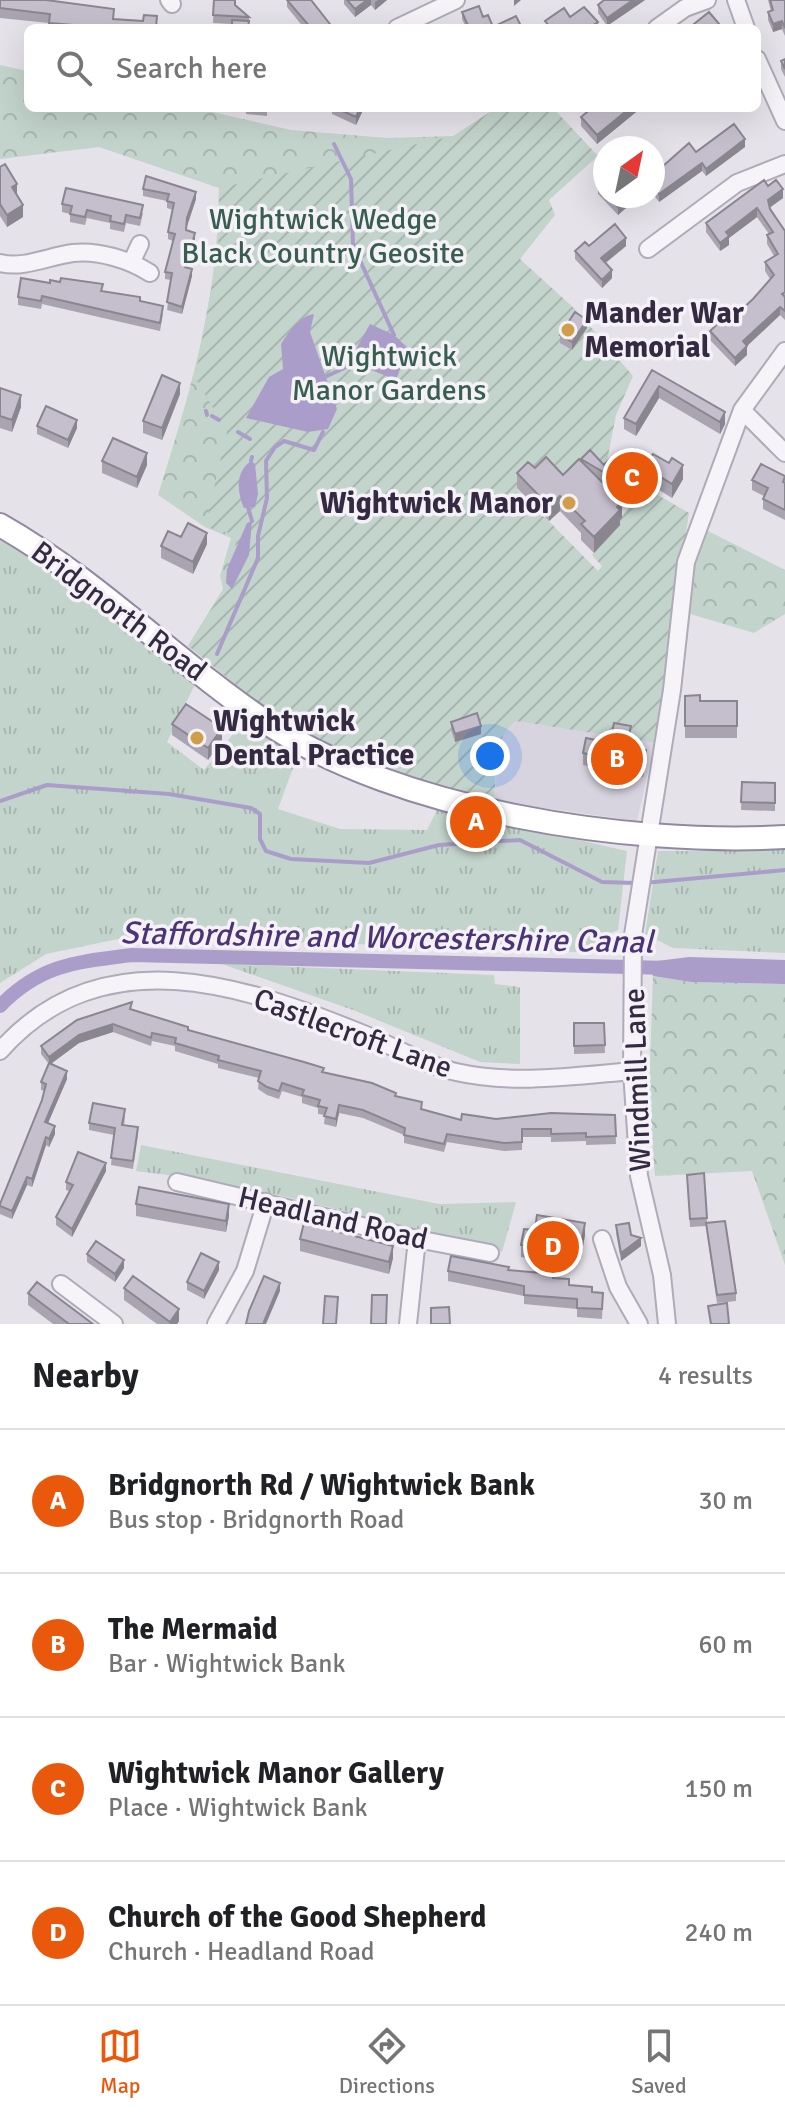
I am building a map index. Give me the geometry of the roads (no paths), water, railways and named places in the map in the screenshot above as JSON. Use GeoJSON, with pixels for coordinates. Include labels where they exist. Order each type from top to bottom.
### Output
{"type":"FeatureCollection","features":[{"type":"Feature","properties":{"kind":"highway","name":"Bridgnorth Road"},"geometry":{"type":"LineString","coordinates":[[0,525],[52,558],[265,722],[340,764],[403,788],[518,815],[647,835],[785,837]]}},
{"type":"Feature","properties":{"kind":"street"},"geometry":{"type":"LineString","coordinates":[[405,24],[456,0]]}},
{"type":"Feature","properties":{"kind":"street"},"geometry":{"type":"LineString","coordinates":[[663,24],[685,8],[707,0]]}},
{"type":"Feature","properties":{"kind":"street"},"geometry":{"type":"LineString","coordinates":[[736,0],[745,24]]}},
{"type":"Feature","properties":{"kind":"street"},"geometry":{"type":"LineString","coordinates":[[761,68],[785,121]]}},
{"type":"Feature","properties":{"kind":"street"},"geometry":{"type":"LineString","coordinates":[[648,249],[737,183],[785,164]]}},
{"type":"Feature","properties":{"kind":"street"},"geometry":{"type":"LineString","coordinates":[[132,261],[140,244]]}},
{"type":"Feature","properties":{"kind":"street"},"geometry":{"type":"LineString","coordinates":[[0,263],[12,266],[77,252],[132,261],[150,273]]}},
{"type":"Feature","properties":{"kind":"street","name":"Windmill Lane"},"geometry":{"type":"LineString","coordinates":[[667,1324],[662,1275],[639,1176],[632,1071],[633,935],[672,690],[686,562],[742,410],[785,351]]}},
{"type":"Feature","properties":{"kind":"street"},"geometry":{"type":"LineString","coordinates":[[742,410],[785,453]]}},
{"type":"Feature","properties":{"kind":"street","name":"Castlecroft Lane"},"geometry":{"type":"LineString","coordinates":[[0,1051],[21,1028],[63,999],[116,982],[172,981],[221,987],[280,1000],[452,1071],[514,1079],[632,1071]]}},
{"type":"Feature","properties":{"kind":"street","name":"Headland Road"},"geometry":{"type":"LineString","coordinates":[[177,1182],[417,1239],[490,1253]]}},
{"type":"Feature","properties":{"kind":"street"},"geometry":{"type":"LineString","coordinates":[[216,1324],[245,1271],[266,1202]]}},
{"type":"Feature","properties":{"kind":"street"},"geometry":{"type":"LineString","coordinates":[[408,1324],[417,1239]]}},
{"type":"Feature","properties":{"kind":"street"},"geometry":{"type":"LineString","coordinates":[[602,1239],[618,1287],[639,1324]]}},
{"type":"Feature","properties":{"kind":"street"},"geometry":{"type":"LineString","coordinates":[[61,1284],[114,1324]]}},
{"type":"Feature","properties":{"kind":"waterway"},"geometry":{"type":"LineString","coordinates":[[334,144],[351,179],[353,245],[394,335]]}},
{"type":"Feature","properties":{"kind":"waterway"},"geometry":{"type":"LineString","coordinates":[[325,377],[361,360]]}},
{"type":"Feature","properties":{"kind":"waterway"},"geometry":{"type":"LineString","coordinates":[[206,411],[207,415]]}},
{"type":"Feature","properties":{"kind":"waterway"},"geometry":{"type":"LineString","coordinates":[[212,416],[219,420]]}},
{"type":"Feature","properties":{"kind":"waterway"},"geometry":{"type":"LineString","coordinates":[[238,432],[250,439]]}},
{"type":"Feature","properties":{"kind":"waterway"},"geometry":{"type":"LineString","coordinates":[[217,654],[258,558],[258,536],[267,498],[266,461],[275,447],[284,441],[314,450],[323,432]]}},
{"type":"Feature","properties":{"kind":"waterway"},"geometry":{"type":"LineString","coordinates":[[251,461],[252,457]]}},
{"type":"Feature","properties":{"kind":"waterway"},"geometry":{"type":"LineString","coordinates":[[248,507],[252,521]]}},
{"type":"Feature","properties":{"kind":"waterway"},"geometry":{"type":"LineString","coordinates":[[0,801],[47,785],[169,794],[251,808],[260,814],[260,839],[266,851],[291,859],[369,863],[439,845],[520,840],[602,882],[635,883]]}},
{"type":"Feature","properties":{"kind":"waterway"},"geometry":{"type":"LineString","coordinates":[[644,883],[785,870]]}},
{"type":"Feature","properties":{"kind":"waterway","name":"Staffordshire and Worcestershire Canal"},"geometry":{"type":"LineString","coordinates":[[0,1006],[15,992],[45,973],[77,963],[132,955],[669,968]]}},
{"type":"Feature","properties":{"kind":"place","name":"Mander War Memorial"},"geometry":{"type":"Point","coordinates":[568,330]}},
{"type":"Feature","properties":{"kind":"place","name":"Wightwick Manor Gallery"},"geometry":{"type":"Point","coordinates":[632,478]}},
{"type":"Feature","properties":{"kind":"place","name":"Wightwick Manor"},"geometry":{"type":"Point","coordinates":[569,503]}},
{"type":"Feature","properties":{"kind":"place","name":"Wightwick Dental Practice"},"geometry":{"type":"Point","coordinates":[197,738]}},
{"type":"Feature","properties":{"kind":"place","name":"The Mermaid"},"geometry":{"type":"Point","coordinates":[617,759]}},
{"type":"Feature","properties":{"kind":"place","name":"Bridgnorth Rd / Wightwick Bank"},"geometry":{"type":"Point","coordinates":[476,822]}},
{"type":"Feature","properties":{"kind":"place","name":"Church of the Good Shepherd"},"geometry":{"type":"Point","coordinates":[553,1247]}},
{"type":"Feature","properties":{"kind":"park label","name":"Wightwick Wedge Black Country Geosite"},"geometry":{"type":"Point","coordinates":[323,236]}},
{"type":"Feature","properties":{"kind":"park label","name":"Wightwick Manor Gardens"},"geometry":{"type":"Point","coordinates":[389,373]}}]}
